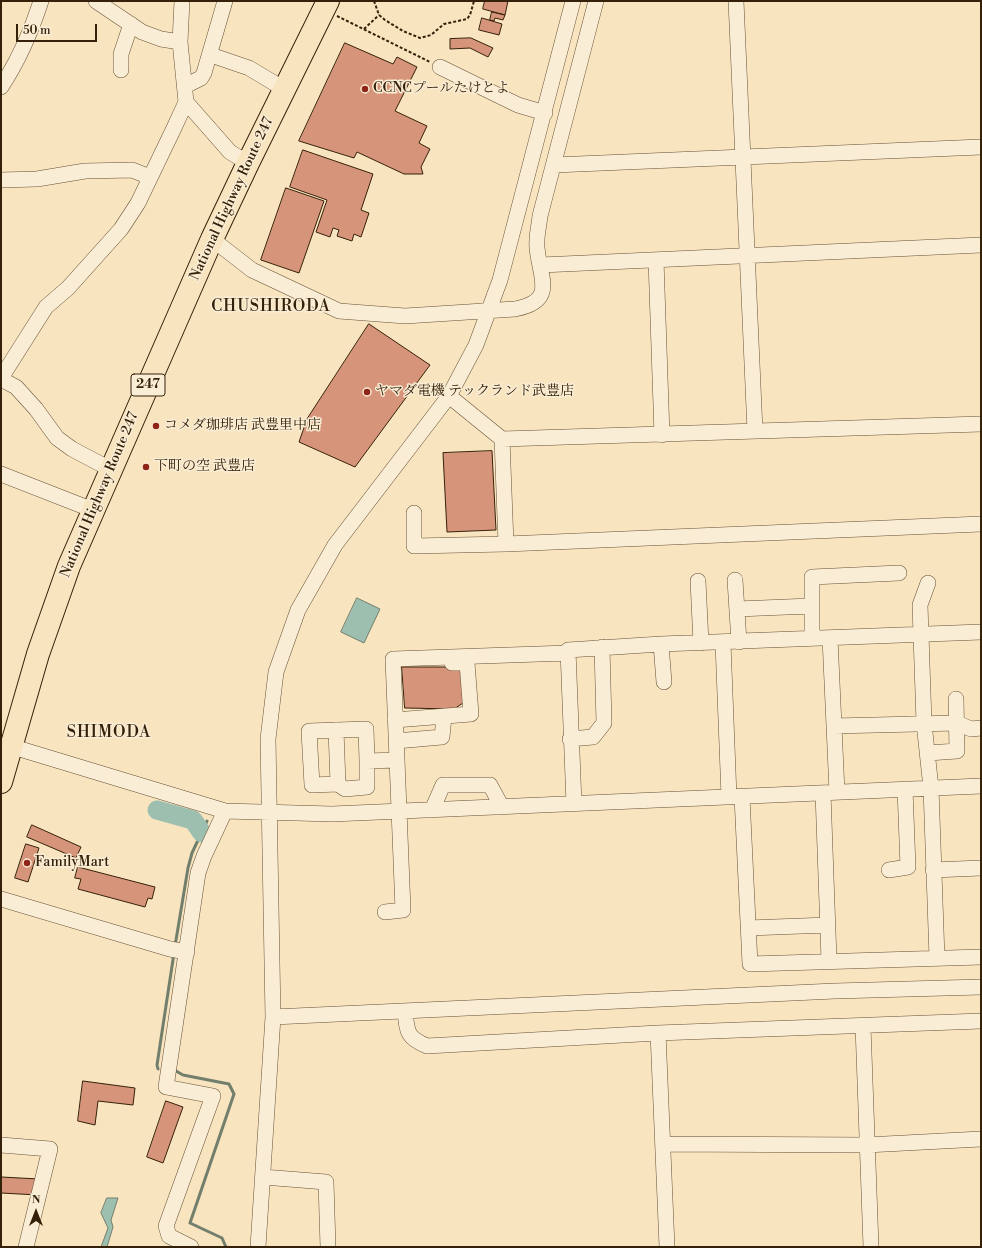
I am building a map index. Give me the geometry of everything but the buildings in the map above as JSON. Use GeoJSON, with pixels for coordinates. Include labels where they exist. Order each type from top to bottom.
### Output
{"type":"FeatureCollection","features":[{"type":"Feature","properties":{"kind":"highway","name":"National Highway Route 247"},"geometry":{"type":"LineString","coordinates":[[1,782],[10,746],[40,647],[69,566],[110,469],[212,240],[248,162],[326,5]]}},
{"type":"Feature","properties":{"kind":"street"},"geometry":{"type":"LineString","coordinates":[[1,87],[12,71],[26,42],[41,1]]}},
{"type":"Feature","properties":{"kind":"street"},"geometry":{"type":"LineString","coordinates":[[96,1],[142,32],[160,39],[180,42]]}},
{"type":"Feature","properties":{"kind":"street"},"geometry":{"type":"LineString","coordinates":[[110,469],[72,449],[57,438],[36,409],[16,387],[1,378],[46,306],[68,288],[121,229],[138,203],[186,102],[180,42],[182,1]]}},
{"type":"Feature","properties":{"kind":"street"},"geometry":{"type":"LineString","coordinates":[[184,86],[200,78],[211,55],[225,1]]}},
{"type":"Feature","properties":{"kind":"street"},"geometry":{"type":"LineString","coordinates":[[258,1247],[273,1017],[268,739],[276,672],[298,610],[334,545],[448,396],[476,345],[500,280],[573,1]]}},
{"type":"Feature","properties":{"kind":"street"},"geometry":{"type":"LineString","coordinates":[[212,240],[252,270],[339,311],[405,316],[529,306],[539,299],[542,288],[540,265],[536,246],[540,216],[596,1]]}},
{"type":"Feature","properties":{"kind":"street"},"geometry":{"type":"LineString","coordinates":[[736,1],[755,432]]}},
{"type":"Feature","properties":{"kind":"street"},"geometry":{"type":"LineString","coordinates":[[121,70],[121,54],[131,24]]}},
{"type":"Feature","properties":{"kind":"street"},"geometry":{"type":"LineString","coordinates":[[211,55],[249,68],[284,89]]}},
{"type":"Feature","properties":{"kind":"street"},"geometry":{"type":"LineString","coordinates":[[440,67],[518,105],[545,112]]}},
{"type":"Feature","properties":{"kind":"street"},"geometry":{"type":"LineString","coordinates":[[186,102],[230,152],[248,162]]}},
{"type":"Feature","properties":{"kind":"street"},"geometry":{"type":"LineString","coordinates":[[554,165],[981,147]]}},
{"type":"Feature","properties":{"kind":"street"},"geometry":{"type":"LineString","coordinates":[[1,180],[37,179],[85,171],[116,170],[132,170],[150,177]]}},
{"type":"Feature","properties":{"kind":"street"},"geometry":{"type":"LineString","coordinates":[[540,265],[981,245],[981,249]]}},
{"type":"Feature","properties":{"kind":"street"},"geometry":{"type":"LineString","coordinates":[[656,260],[662,435]]}},
{"type":"Feature","properties":{"kind":"street"},"geometry":{"type":"LineString","coordinates":[[448,396],[502,439],[981,424]]}},
{"type":"Feature","properties":{"kind":"street"},"geometry":{"type":"LineString","coordinates":[[502,439],[506,544]]}},
{"type":"Feature","properties":{"kind":"street"},"geometry":{"type":"LineString","coordinates":[[1,474],[93,510]]}},
{"type":"Feature","properties":{"kind":"street"},"geometry":{"type":"LineString","coordinates":[[414,513],[414,546],[506,544],[981,524]]}},
{"type":"Feature","properties":{"kind":"street"},"geometry":{"type":"LineString","coordinates":[[812,638],[812,577],[899,573]]}},
{"type":"Feature","properties":{"kind":"street"},"geometry":{"type":"LineString","coordinates":[[735,580],[739,642]]}},
{"type":"Feature","properties":{"kind":"street"},"geometry":{"type":"LineString","coordinates":[[698,581],[701,643]]}},
{"type":"Feature","properties":{"kind":"street"},"geometry":{"type":"LineString","coordinates":[[928,583],[920,605],[924,723],[931,788],[937,958]]}},
{"type":"Feature","properties":{"kind":"street"},"geometry":{"type":"LineString","coordinates":[[737,609],[811,606]]}},
{"type":"Feature","properties":{"kind":"street"},"geometry":{"type":"LineString","coordinates":[[574,804],[570,739],[568,650],[661,644],[981,632]]}},
{"type":"Feature","properties":{"kind":"street"},"geometry":{"type":"LineString","coordinates":[[829,960],[828,926],[830,792],[834,726],[830,638]]}},
{"type":"Feature","properties":{"kind":"street"},"geometry":{"type":"LineString","coordinates":[[723,642],[750,964],[829,960],[981,957]]}},
{"type":"Feature","properties":{"kind":"street"},"geometry":{"type":"LineString","coordinates":[[661,644],[664,682]]}},
{"type":"Feature","properties":{"kind":"street"},"geometry":{"type":"LineString","coordinates":[[570,739],[593,737],[604,723],[602,647]]}},
{"type":"Feature","properties":{"kind":"street"},"geometry":{"type":"LineString","coordinates":[[393,661],[568,653]]}},
{"type":"Feature","properties":{"kind":"street"},"geometry":{"type":"LineString","coordinates":[[393,661],[467,663],[471,714],[395,720]]}},
{"type":"Feature","properties":{"kind":"street"},"geometry":{"type":"LineString","coordinates":[[385,912],[403,910],[393,661]]}},
{"type":"Feature","properties":{"kind":"street"},"geometry":{"type":"LineString","coordinates":[[928,753],[958,751],[956,700]]}},
{"type":"Feature","properties":{"kind":"street"},"geometry":{"type":"LineString","coordinates":[[396,741],[442,737],[444,717]]}},
{"type":"Feature","properties":{"kind":"street"},"geometry":{"type":"LineString","coordinates":[[834,726],[957,723],[971,729],[981,728]]}},
{"type":"Feature","properties":{"kind":"street"},"geometry":{"type":"LineString","coordinates":[[366,729],[367,787],[345,789],[338,784],[312,785],[309,731],[336,730],[366,729]]}},
{"type":"Feature","properties":{"kind":"street"},"geometry":{"type":"LineString","coordinates":[[336,730],[338,784]]}},
{"type":"Feature","properties":{"kind":"street"},"geometry":{"type":"LineString","coordinates":[[10,746],[225,811],[269,813],[332,814],[981,786]]}},
{"type":"Feature","properties":{"kind":"street"},"geometry":{"type":"LineString","coordinates":[[367,761],[397,760]]}},
{"type":"Feature","properties":{"kind":"street"},"geometry":{"type":"LineString","coordinates":[[432,810],[444,785],[490,785],[502,807]]}},
{"type":"Feature","properties":{"kind":"street"},"geometry":{"type":"LineString","coordinates":[[889,870],[908,867],[905,789]]}},
{"type":"Feature","properties":{"kind":"street"},"geometry":{"type":"LineString","coordinates":[[191,1247],[173,1239],[166,1232],[166,1226],[213,1096],[166,1087],[179,950],[200,865],[225,811]]}},
{"type":"Feature","properties":{"kind":"street"},"geometry":{"type":"LineString","coordinates":[[933,870],[981,868]]}},
{"type":"Feature","properties":{"kind":"street"},"geometry":{"type":"LineString","coordinates":[[1,899],[179,950]]}},
{"type":"Feature","properties":{"kind":"street"},"geometry":{"type":"LineString","coordinates":[[748,928],[828,926]]}},
{"type":"Feature","properties":{"kind":"street"},"geometry":{"type":"LineString","coordinates":[[273,1017],[827,991],[981,987]]}},
{"type":"Feature","properties":{"kind":"street"},"geometry":{"type":"LineString","coordinates":[[405,1011],[406,1029],[412,1040],[427,1046],[658,1034],[981,1021]]}},
{"type":"Feature","properties":{"kind":"street"},"geometry":{"type":"LineString","coordinates":[[863,1026],[866,1145],[871,1247]]}},
{"type":"Feature","properties":{"kind":"street"},"geometry":{"type":"LineString","coordinates":[[658,1034],[664,1144],[667,1247]]}},
{"type":"Feature","properties":{"kind":"street"},"geometry":{"type":"LineString","coordinates":[[664,1144],[866,1145],[981,1139]]}},
{"type":"Feature","properties":{"kind":"street"},"geometry":{"type":"LineString","coordinates":[[1,1145],[50,1149],[26,1247]]}},
{"type":"Feature","properties":{"kind":"street"},"geometry":{"type":"LineString","coordinates":[[263,1178],[326,1182],[328,1247]]}},
{"type":"Feature","properties":{"kind":"path"},"geometry":{"type":"LineString","coordinates":[[374,1],[379,15],[404,31],[424,38],[431,35],[444,24],[467,19],[470,15],[474,1]]}},
{"type":"Feature","properties":{"kind":"path"},"geometry":{"type":"LineString","coordinates":[[326,5],[364,29],[440,67]]}},
{"type":"Feature","properties":{"kind":"path"},"geometry":{"type":"LineString","coordinates":[[364,29],[379,15]]}},
{"type":"Feature","properties":{"kind":"shaded area"},"geometry":{"type":"Polygon","coordinates":[[[357,598],[380,609],[364,643],[341,632],[357,598]]]}},
{"type":"Feature","properties":{"kind":"shaded area"},"geometry":{"type":"Polygon","coordinates":[[[107,1198],[118,1198],[111,1220],[113,1227],[107,1247],[101,1247],[108,1228],[101,1213],[107,1198]]]}},
{"type":"Feature","properties":{"kind":"waterway"},"geometry":{"type":"LineString","coordinates":[[157,810],[193,820],[202,833]]}},
{"type":"Feature","properties":{"kind":"waterway"},"geometry":{"type":"LineString","coordinates":[[175,946],[188,868],[192,853],[207,821]]}},
{"type":"Feature","properties":{"kind":"waterway"},"geometry":{"type":"LineString","coordinates":[[158,1069],[157,1065],[174,953]]}},
{"type":"Feature","properties":{"kind":"waterway"},"geometry":{"type":"LineString","coordinates":[[176,1071],[183,1075],[229,1084],[234,1094],[190,1223],[222,1238],[226,1247]]}},
{"type":"Feature","properties":{"kind":"place","name":"CCNCプールたけとよ"},"geometry":{"type":"Point","coordinates":[365,89]}},
{"type":"Feature","properties":{"kind":"place","name":"ヤマダ電機 テックランド武豊店"},"geometry":{"type":"Point","coordinates":[367,392]}},
{"type":"Feature","properties":{"kind":"place","name":"コメダ珈琲店 武豊里中店"},"geometry":{"type":"Point","coordinates":[156,426]}},
{"type":"Feature","properties":{"kind":"place","name":"下町の空 武豊店"},"geometry":{"type":"Point","coordinates":[146,467]}},
{"type":"Feature","properties":{"kind":"place","name":"FamilyMart"},"geometry":{"type":"Point","coordinates":[27,863]}},
{"type":"Feature","properties":{"kind":"district","name":"CHUSHIRODA"},"geometry":{"type":"Point","coordinates":[271,307]}},
{"type":"Feature","properties":{"kind":"district","name":"SHIMODA"},"geometry":{"type":"Point","coordinates":[109,733]}}]}
